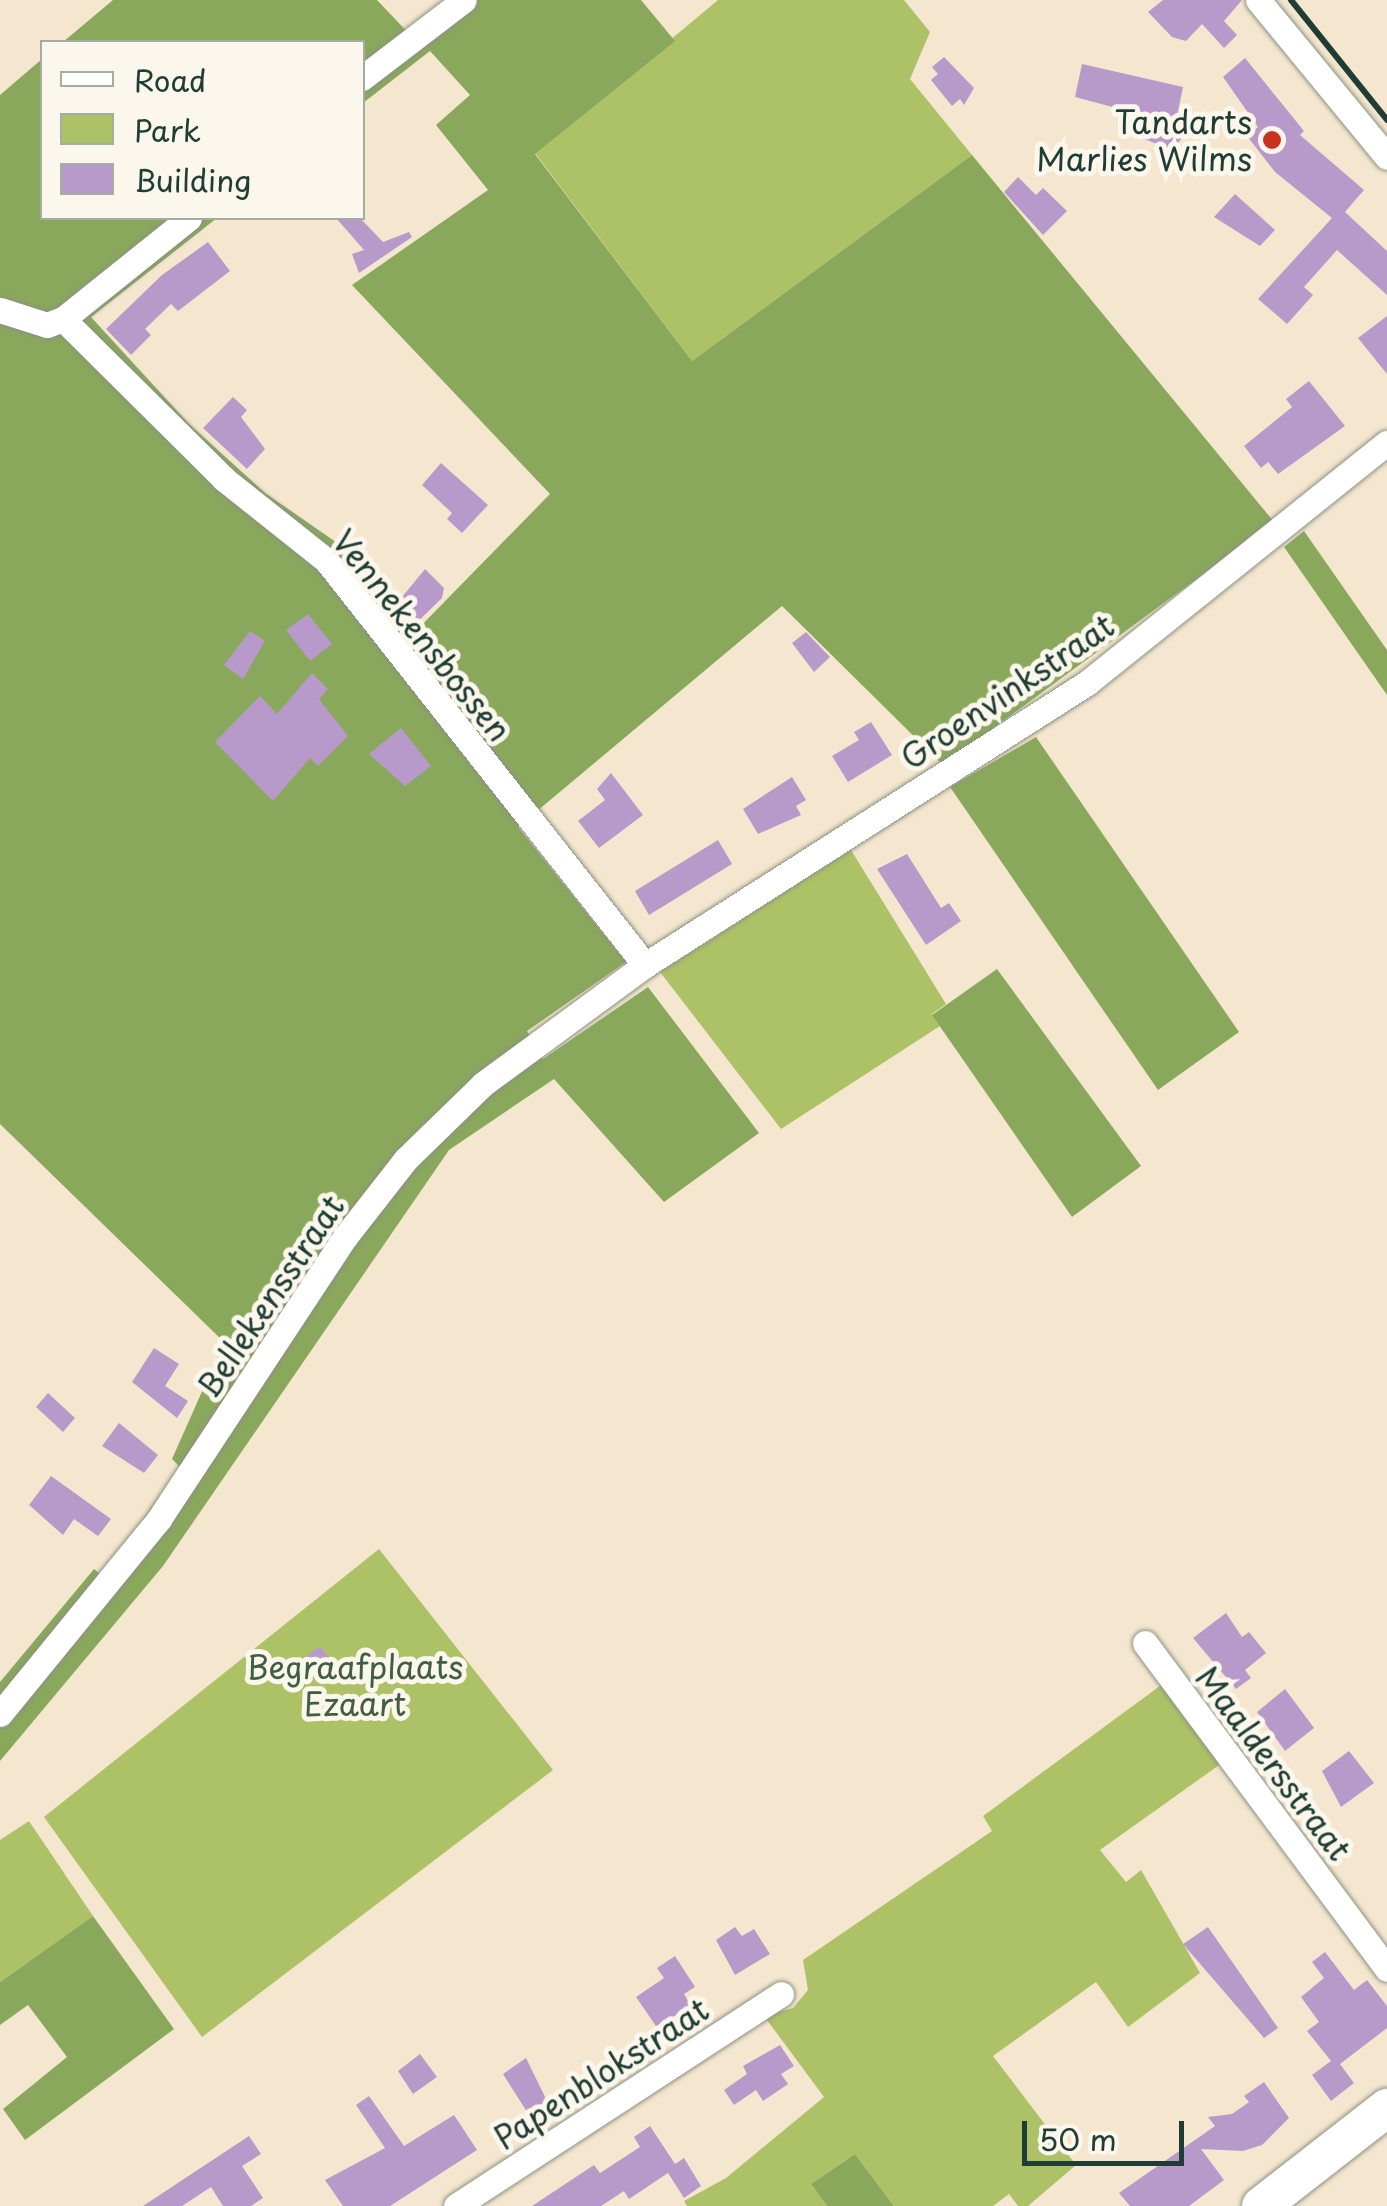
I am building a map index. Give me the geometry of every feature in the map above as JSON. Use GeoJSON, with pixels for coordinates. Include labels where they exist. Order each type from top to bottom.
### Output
{"type":"FeatureCollection","features":[{"type":"Feature","properties":{"kind":"street"},"geometry":{"type":"LineString","coordinates":[[365,76],[464,0]]}},
{"type":"Feature","properties":{"kind":"street"},"geometry":{"type":"LineString","coordinates":[[1258,0],[1387,157]]}},
{"type":"Feature","properties":{"kind":"street"},"geometry":{"type":"LineString","coordinates":[[0,310],[47,325],[63,319],[187,220]]}},
{"type":"Feature","properties":{"kind":"street","name":"Vennekensbossen"},"geometry":{"type":"LineString","coordinates":[[63,319],[224,479],[326,560],[644,965]]}},
{"type":"Feature","properties":{"kind":"street","name":"Groenvinkstraat"},"geometry":{"type":"LineString","coordinates":[[644,965],[1087,683],[1387,443]]}},
{"type":"Feature","properties":{"kind":"street","name":"Bellekensstraat"},"geometry":{"type":"LineString","coordinates":[[0,1714],[150,1532],[344,1238],[406,1160],[523,1050],[644,965]]}},
{"type":"Feature","properties":{"kind":"street","name":"Maaldersstraat"},"geometry":{"type":"LineString","coordinates":[[1145,1643],[1387,1969]]}},
{"type":"Feature","properties":{"kind":"street","name":"Papenblokstraat"},"geometry":{"type":"LineString","coordinates":[[456,2206],[781,1994]]}},
{"type":"Feature","properties":{"kind":"street"},"geometry":{"type":"LineString","coordinates":[[1261,2206],[1387,2108]]}},
{"type":"Feature","properties":{"kind":"green space"},"geometry":{"type":"Polygon","coordinates":[[[113,0],[377,0],[417,42],[476,0],[641,0],[675,41],[535,154],[692,361],[972,155],[1274,522],[943,765],[782,606],[518,827],[626,962],[527,1031],[543,1059],[648,987],[759,1133],[664,1202],[554,1079],[449,1150],[163,1566],[0,1761],[0,1682],[94,1569],[103,1576],[180,1467],[172,1459],[224,1342],[0,1124],[0,95],[40,61],[40,220],[214,220],[91,317],[189,424],[265,493],[346,549],[411,636],[550,494],[352,285],[488,190],[436,125],[470,95],[430,51],[365,101],[365,40],[65,40],[113,0]]]}},
{"type":"Feature","properties":{"kind":"green space"},"geometry":{"type":"Polygon","coordinates":[[[718,0],[904,0],[930,32],[910,79],[972,155],[692,361],[535,153],[718,0]]]}},
{"type":"Feature","properties":{"kind":"green space"},"geometry":{"type":"Polygon","coordinates":[[[1304,531],[1387,650],[1387,695],[1284,547],[1304,531]]]}},
{"type":"Feature","properties":{"kind":"green space"},"geometry":{"type":"Polygon","coordinates":[[[1036,737],[1239,1032],[1158,1090],[950,787],[1036,737]]]}},
{"type":"Feature","properties":{"kind":"green space"},"geometry":{"type":"Polygon","coordinates":[[[851,850],[946,1004],[932,1014],[940,1026],[781,1129],[660,972],[851,850]]]}},
{"type":"Feature","properties":{"kind":"green space"},"geometry":{"type":"Polygon","coordinates":[[[997,969],[1141,1166],[1072,1217],[932,1015],[997,969]]]}},
{"type":"Feature","properties":{"kind":"green space","name":"Begraafplaats Ezaart"},"geometry":{"type":"Polygon","coordinates":[[[379,1549],[553,1770],[202,2037],[44,1817],[379,1549]]]}},
{"type":"Feature","properties":{"kind":"green space"},"geometry":{"type":"Polygon","coordinates":[[[1164,1683],[1222,1763],[1100,1850],[1126,1882],[1141,1870],[1200,1973],[1128,2027],[1096,1982],[993,2056],[1076,2165],[1028,2206],[1018,2206],[1009,2194],[993,2206],[894,2206],[855,2154],[811,2184],[827,2206],[687,2206],[684,2201],[726,2178],[824,2097],[764,2016],[793,2008],[808,1990],[803,1960],[992,1831],[983,1816],[1164,1683]]]}},
{"type":"Feature","properties":{"kind":"green space"},"geometry":{"type":"Polygon","coordinates":[[[29,1821],[93,1916],[0,1982],[0,1840],[29,1821]]]}},
{"type":"Feature","properties":{"kind":"green space"},"geometry":{"type":"Polygon","coordinates":[[[93,1916],[174,2029],[25,2140],[3,2109],[67,2057],[28,2005],[0,2025],[0,1982],[93,1916]]]}},
{"type":"Feature","properties":{"kind":"green space"},"geometry":{"type":"Polygon","coordinates":[[[855,2154],[894,2206],[827,2206],[811,2184],[855,2154]]]}},
{"type":"Feature","properties":{"kind":"building"},"geometry":{"type":"Polygon","coordinates":[[[1163,0],[1242,0],[1224,21],[1237,35],[1224,48],[1202,24],[1186,41],[1172,37],[1148,12],[1163,0]]]}},
{"type":"Feature","properties":{"kind":"building"},"geometry":{"type":"Polygon","coordinates":[[[944,57],[974,88],[964,105],[960,99],[952,106],[931,80],[938,74],[932,67],[944,57]]]}},
{"type":"Feature","properties":{"kind":"building"},"geometry":{"type":"Polygon","coordinates":[[[1245,58],[1304,131],[1300,135],[1364,190],[1345,212],[1387,251],[1387,295],[1337,250],[1304,287],[1313,295],[1287,324],[1258,299],[1332,218],[1275,172],[1247,136],[1258,127],[1223,77],[1245,58]]]}},
{"type":"Feature","properties":{"kind":"building"},"geometry":{"type":"Polygon","coordinates":[[[1082,64],[1183,87],[1176,121],[1193,125],[1172,150],[1142,138],[1146,116],[1075,97],[1082,64]]]}},
{"type":"Feature","properties":{"kind":"building"},"geometry":{"type":"Polygon","coordinates":[[[1018,177],[1036,195],[1043,188],[1067,211],[1043,235],[1004,192],[1018,177]]]}},
{"type":"Feature","properties":{"kind":"building"},"geometry":{"type":"Polygon","coordinates":[[[1235,194],[1275,230],[1260,246],[1214,217],[1235,194]]]}},
{"type":"Feature","properties":{"kind":"building"},"geometry":{"type":"Polygon","coordinates":[[[338,220],[362,220],[383,242],[409,232],[412,237],[359,273],[352,254],[364,250],[338,220]]]}},
{"type":"Feature","properties":{"kind":"building"},"geometry":{"type":"Polygon","coordinates":[[[208,242],[230,271],[178,311],[171,304],[145,329],[151,335],[131,355],[106,329],[162,275],[208,242]]]}},
{"type":"Feature","properties":{"kind":"building"},"geometry":{"type":"Polygon","coordinates":[[[1387,316],[1387,374],[1358,338],[1387,316]]]}},
{"type":"Feature","properties":{"kind":"building"},"geometry":{"type":"Polygon","coordinates":[[[1309,381],[1345,426],[1278,474],[1268,462],[1261,468],[1244,446],[1292,407],[1286,399],[1309,381]]]}},
{"type":"Feature","properties":{"kind":"building"},"geometry":{"type":"Polygon","coordinates":[[[233,397],[247,410],[241,417],[265,449],[247,469],[203,428],[233,397]]]}},
{"type":"Feature","properties":{"kind":"building"},"geometry":{"type":"Polygon","coordinates":[[[441,463],[488,505],[462,533],[447,519],[452,513],[422,485],[441,463]]]}},
{"type":"Feature","properties":{"kind":"building"},"geometry":{"type":"Polygon","coordinates":[[[425,569],[444,588],[442,598],[407,632],[389,613],[425,569]]]}},
{"type":"Feature","properties":{"kind":"building"},"geometry":{"type":"Polygon","coordinates":[[[308,614],[332,644],[310,661],[286,630],[308,614]]]}},
{"type":"Feature","properties":{"kind":"building"},"geometry":{"type":"Polygon","coordinates":[[[250,631],[265,641],[243,679],[224,665],[250,631]]]}},
{"type":"Feature","properties":{"kind":"building"},"geometry":{"type":"Polygon","coordinates":[[[806,632],[830,657],[814,672],[792,643],[806,632]]]}},
{"type":"Feature","properties":{"kind":"building"},"geometry":{"type":"Polygon","coordinates":[[[312,673],[328,689],[319,699],[348,736],[318,766],[310,758],[273,801],[215,742],[260,696],[277,714],[312,673]]]}},
{"type":"Feature","properties":{"kind":"building"},"geometry":{"type":"Polygon","coordinates":[[[871,722],[892,755],[848,782],[832,756],[859,740],[854,732],[871,722]]]}},
{"type":"Feature","properties":{"kind":"building"},"geometry":{"type":"Polygon","coordinates":[[[401,728],[431,766],[405,786],[369,754],[401,728]]]}},
{"type":"Feature","properties":{"kind":"building"},"geometry":{"type":"Polygon","coordinates":[[[611,773],[643,815],[599,848],[578,821],[605,800],[597,789],[611,773]]]}},
{"type":"Feature","properties":{"kind":"building"},"geometry":{"type":"Polygon","coordinates":[[[792,777],[806,800],[796,806],[801,815],[758,834],[743,809],[792,777]]]}},
{"type":"Feature","properties":{"kind":"building"},"geometry":{"type":"Polygon","coordinates":[[[718,840],[732,864],[649,915],[635,891],[718,840]]]}},
{"type":"Feature","properties":{"kind":"building"},"geometry":{"type":"Polygon","coordinates":[[[907,854],[941,908],[949,903],[961,921],[926,945],[877,869],[907,854]]]}},
{"type":"Feature","properties":{"kind":"building"},"geometry":{"type":"Polygon","coordinates":[[[154,1348],[179,1364],[165,1386],[188,1401],[177,1418],[132,1382],[154,1348]]]}},
{"type":"Feature","properties":{"kind":"building"},"geometry":{"type":"Polygon","coordinates":[[[48,1393],[75,1418],[63,1432],[36,1407],[48,1393]]]}},
{"type":"Feature","properties":{"kind":"building"},"geometry":{"type":"Polygon","coordinates":[[[119,1423],[158,1455],[144,1473],[102,1446],[119,1423]]]}},
{"type":"Feature","properties":{"kind":"building"},"geometry":{"type":"Polygon","coordinates":[[[51,1476],[111,1519],[98,1536],[74,1519],[63,1535],[29,1505],[51,1476]]]}},
{"type":"Feature","properties":{"kind":"building"},"geometry":{"type":"Polygon","coordinates":[[[1226,1613],[1242,1637],[1249,1632],[1266,1653],[1245,1670],[1251,1678],[1236,1689],[1193,1638],[1226,1613]]]}},
{"type":"Feature","properties":{"kind":"building"},"geometry":{"type":"Polygon","coordinates":[[[320,1646],[340,1672],[324,1685],[304,1658],[320,1646]]]}},
{"type":"Feature","properties":{"kind":"building"},"geometry":{"type":"Polygon","coordinates":[[[1285,1689],[1314,1728],[1285,1751],[1257,1712],[1285,1689]]]}},
{"type":"Feature","properties":{"kind":"building"},"geometry":{"type":"Polygon","coordinates":[[[1349,1751],[1374,1783],[1341,1807],[1322,1771],[1349,1751]]]}},
{"type":"Feature","properties":{"kind":"building"},"geometry":{"type":"Polygon","coordinates":[[[735,1927],[742,1936],[754,1929],[770,1954],[735,1975],[716,1940],[735,1927]]]}},
{"type":"Feature","properties":{"kind":"building"},"geometry":{"type":"Polygon","coordinates":[[[1208,1927],[1278,2028],[1264,2038],[1183,1944],[1208,1927]]]}},
{"type":"Feature","properties":{"kind":"building"},"geometry":{"type":"Polygon","coordinates":[[[1325,1952],[1354,1990],[1367,1980],[1387,2006],[1387,2028],[1340,2064],[1354,2083],[1331,2101],[1312,2075],[1331,2061],[1307,2031],[1319,2022],[1301,1997],[1324,1978],[1312,1962],[1325,1952]]]}},
{"type":"Feature","properties":{"kind":"building"},"geometry":{"type":"Polygon","coordinates":[[[675,1956],[695,1987],[684,1994],[690,2004],[682,2012],[656,2026],[636,1997],[664,1978],[657,1968],[675,1956]]]}},
{"type":"Feature","properties":{"kind":"building"},"geometry":{"type":"Polygon","coordinates":[[[780,2045],[794,2066],[781,2074],[788,2084],[763,2101],[756,2090],[734,2105],[724,2090],[747,2074],[743,2066],[780,2045]]]}},
{"type":"Feature","properties":{"kind":"building"},"geometry":{"type":"Polygon","coordinates":[[[420,2054],[437,2077],[413,2094],[398,2071],[420,2054]]]}},
{"type":"Feature","properties":{"kind":"building"},"geometry":{"type":"Polygon","coordinates":[[[526,2058],[548,2103],[529,2115],[503,2074],[526,2058]]]}},
{"type":"Feature","properties":{"kind":"building"},"geometry":{"type":"Polygon","coordinates":[[[1264,2082],[1289,2118],[1262,2145],[1243,2151],[1201,2149],[1224,2180],[1189,2206],[1130,2206],[1119,2193],[1215,2126],[1208,2117],[1232,2114],[1249,2102],[1244,2096],[1264,2082]]]}},
{"type":"Feature","properties":{"kind":"building"},"geometry":{"type":"Polygon","coordinates":[[[369,2096],[404,2146],[454,2115],[477,2150],[390,2206],[343,2206],[325,2180],[385,2148],[356,2105],[369,2096]]]}},
{"type":"Feature","properties":{"kind":"building"},"geometry":{"type":"Polygon","coordinates":[[[650,2126],[675,2164],[684,2158],[701,2186],[684,2198],[668,2173],[629,2199],[624,2191],[601,2206],[532,2206],[594,2165],[600,2173],[640,2147],[634,2137],[650,2126]]]}},
{"type":"Feature","properties":{"kind":"building"},"geometry":{"type":"Polygon","coordinates":[[[249,2136],[261,2154],[242,2166],[263,2198],[251,2206],[223,2206],[211,2187],[182,2206],[143,2206],[249,2136]]]}},
{"type":"Feature","properties":{"kind":"railway"},"geometry":{"type":"LineString","coordinates":[[1291,0],[1387,120]]}},
{"type":"Feature","properties":{"kind":"place","name":"Tandarts Marlies Wilms"},"geometry":{"type":"Point","coordinates":[1272,140]}}]}
